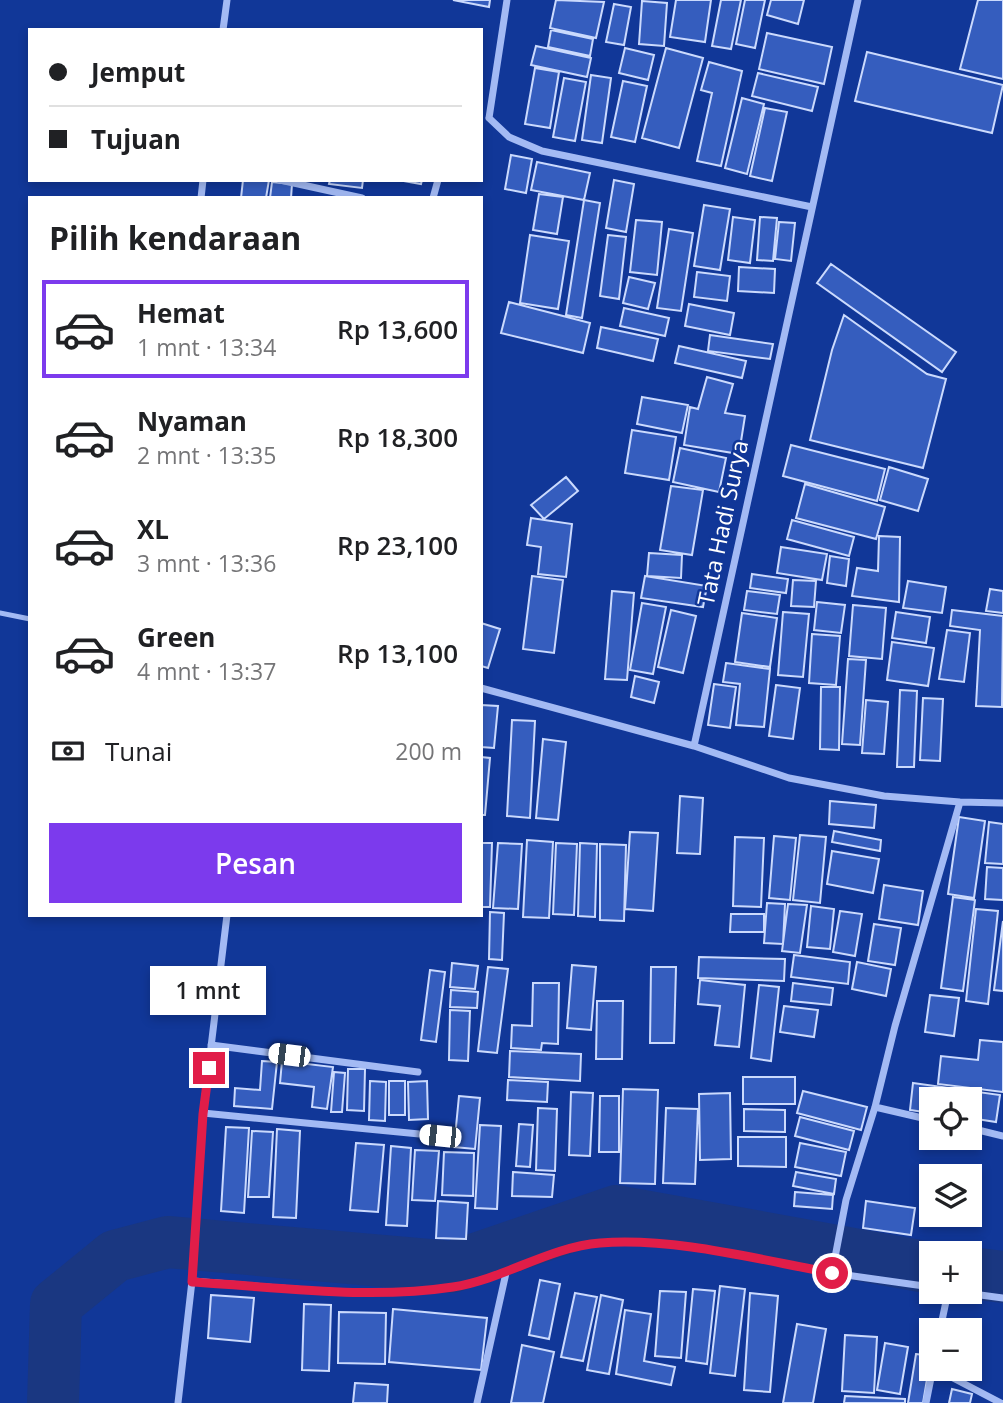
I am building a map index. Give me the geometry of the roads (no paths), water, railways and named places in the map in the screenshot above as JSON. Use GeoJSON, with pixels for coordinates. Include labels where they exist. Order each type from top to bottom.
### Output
{"type":"FeatureCollection","features":[{"type":"Feature","properties":{"kind":"street"},"geometry":{"type":"LineString","coordinates":[[223,28],[227,0]]}},
{"type":"Feature","properties":{"kind":"street"},"geometry":{"type":"LineString","coordinates":[[489,118],[507,0]]}},
{"type":"Feature","properties":{"kind":"street","name":"Tata Hadi Surya"},"geometry":{"type":"LineString","coordinates":[[694,746],[858,0]]}},
{"type":"Feature","properties":{"kind":"street"},"geometry":{"type":"LineString","coordinates":[[483,121],[489,118]]}},
{"type":"Feature","properties":{"kind":"street"},"geometry":{"type":"LineString","coordinates":[[489,118],[509,137],[542,151],[812,207]]}},
{"type":"Feature","properties":{"kind":"street"},"geometry":{"type":"LineString","coordinates":[[289,182],[353,196]]}},
{"type":"Feature","properties":{"kind":"street"},"geometry":{"type":"LineString","coordinates":[[483,689],[694,746],[789,778],[884,796],[1003,803]]}},
{"type":"Feature","properties":{"kind":"street"},"geometry":{"type":"LineString","coordinates":[[832,1273],[846,1200],[875,1107],[895,1026],[960,802]]}},
{"type":"Feature","properties":{"kind":"street"},"geometry":{"type":"LineString","coordinates":[[178,1403],[192,1282],[203,1114],[227,917]]}},
{"type":"Feature","properties":{"kind":"street"},"geometry":{"type":"LineString","coordinates":[[211,1045],[418,1072]]}},
{"type":"Feature","properties":{"kind":"street"},"geometry":{"type":"LineString","coordinates":[[875,1107],[919,1117]]}},
{"type":"Feature","properties":{"kind":"street"},"geometry":{"type":"LineString","coordinates":[[203,1114],[440,1136]]}},
{"type":"Feature","properties":{"kind":"street"},"geometry":{"type":"LineString","coordinates":[[982,1131],[1003,1136]]}},
{"type":"Feature","properties":{"kind":"street"},"geometry":{"type":"LineString","coordinates":[[192,1282],[322,1290],[414,1292],[454,1287],[506,1273],[562,1250],[601,1243],[626,1242],[693,1248],[919,1285]]}},
{"type":"Feature","properties":{"kind":"street"},"geometry":{"type":"LineString","coordinates":[[477,1403],[506,1273]]}},
{"type":"Feature","properties":{"kind":"street"},"geometry":{"type":"LineString","coordinates":[[982,1295],[1003,1298]]}},
{"type":"Feature","properties":{"kind":"street"},"geometry":{"type":"LineString","coordinates":[[926,1403],[930,1381]]}},
{"type":"Feature","properties":{"kind":"street"},"geometry":{"type":"LineString","coordinates":[[958,1381],[1001,1403]]}},
{"type":"Feature","properties":{"kind":"lane"},"geometry":{"type":"LineString","coordinates":[[0,613],[28,618]]}},
{"type":"Feature","properties":{"kind":"waterway"},"geometry":{"type":"LineString","coordinates":[[53,1403],[56,1304],[115,1256],[168,1242],[452,1267],[616,1211],[919,1266]]}},
{"type":"Feature","properties":{"kind":"waterway"},"geometry":{"type":"LineString","coordinates":[[982,1274],[1003,1277]]}}]}
